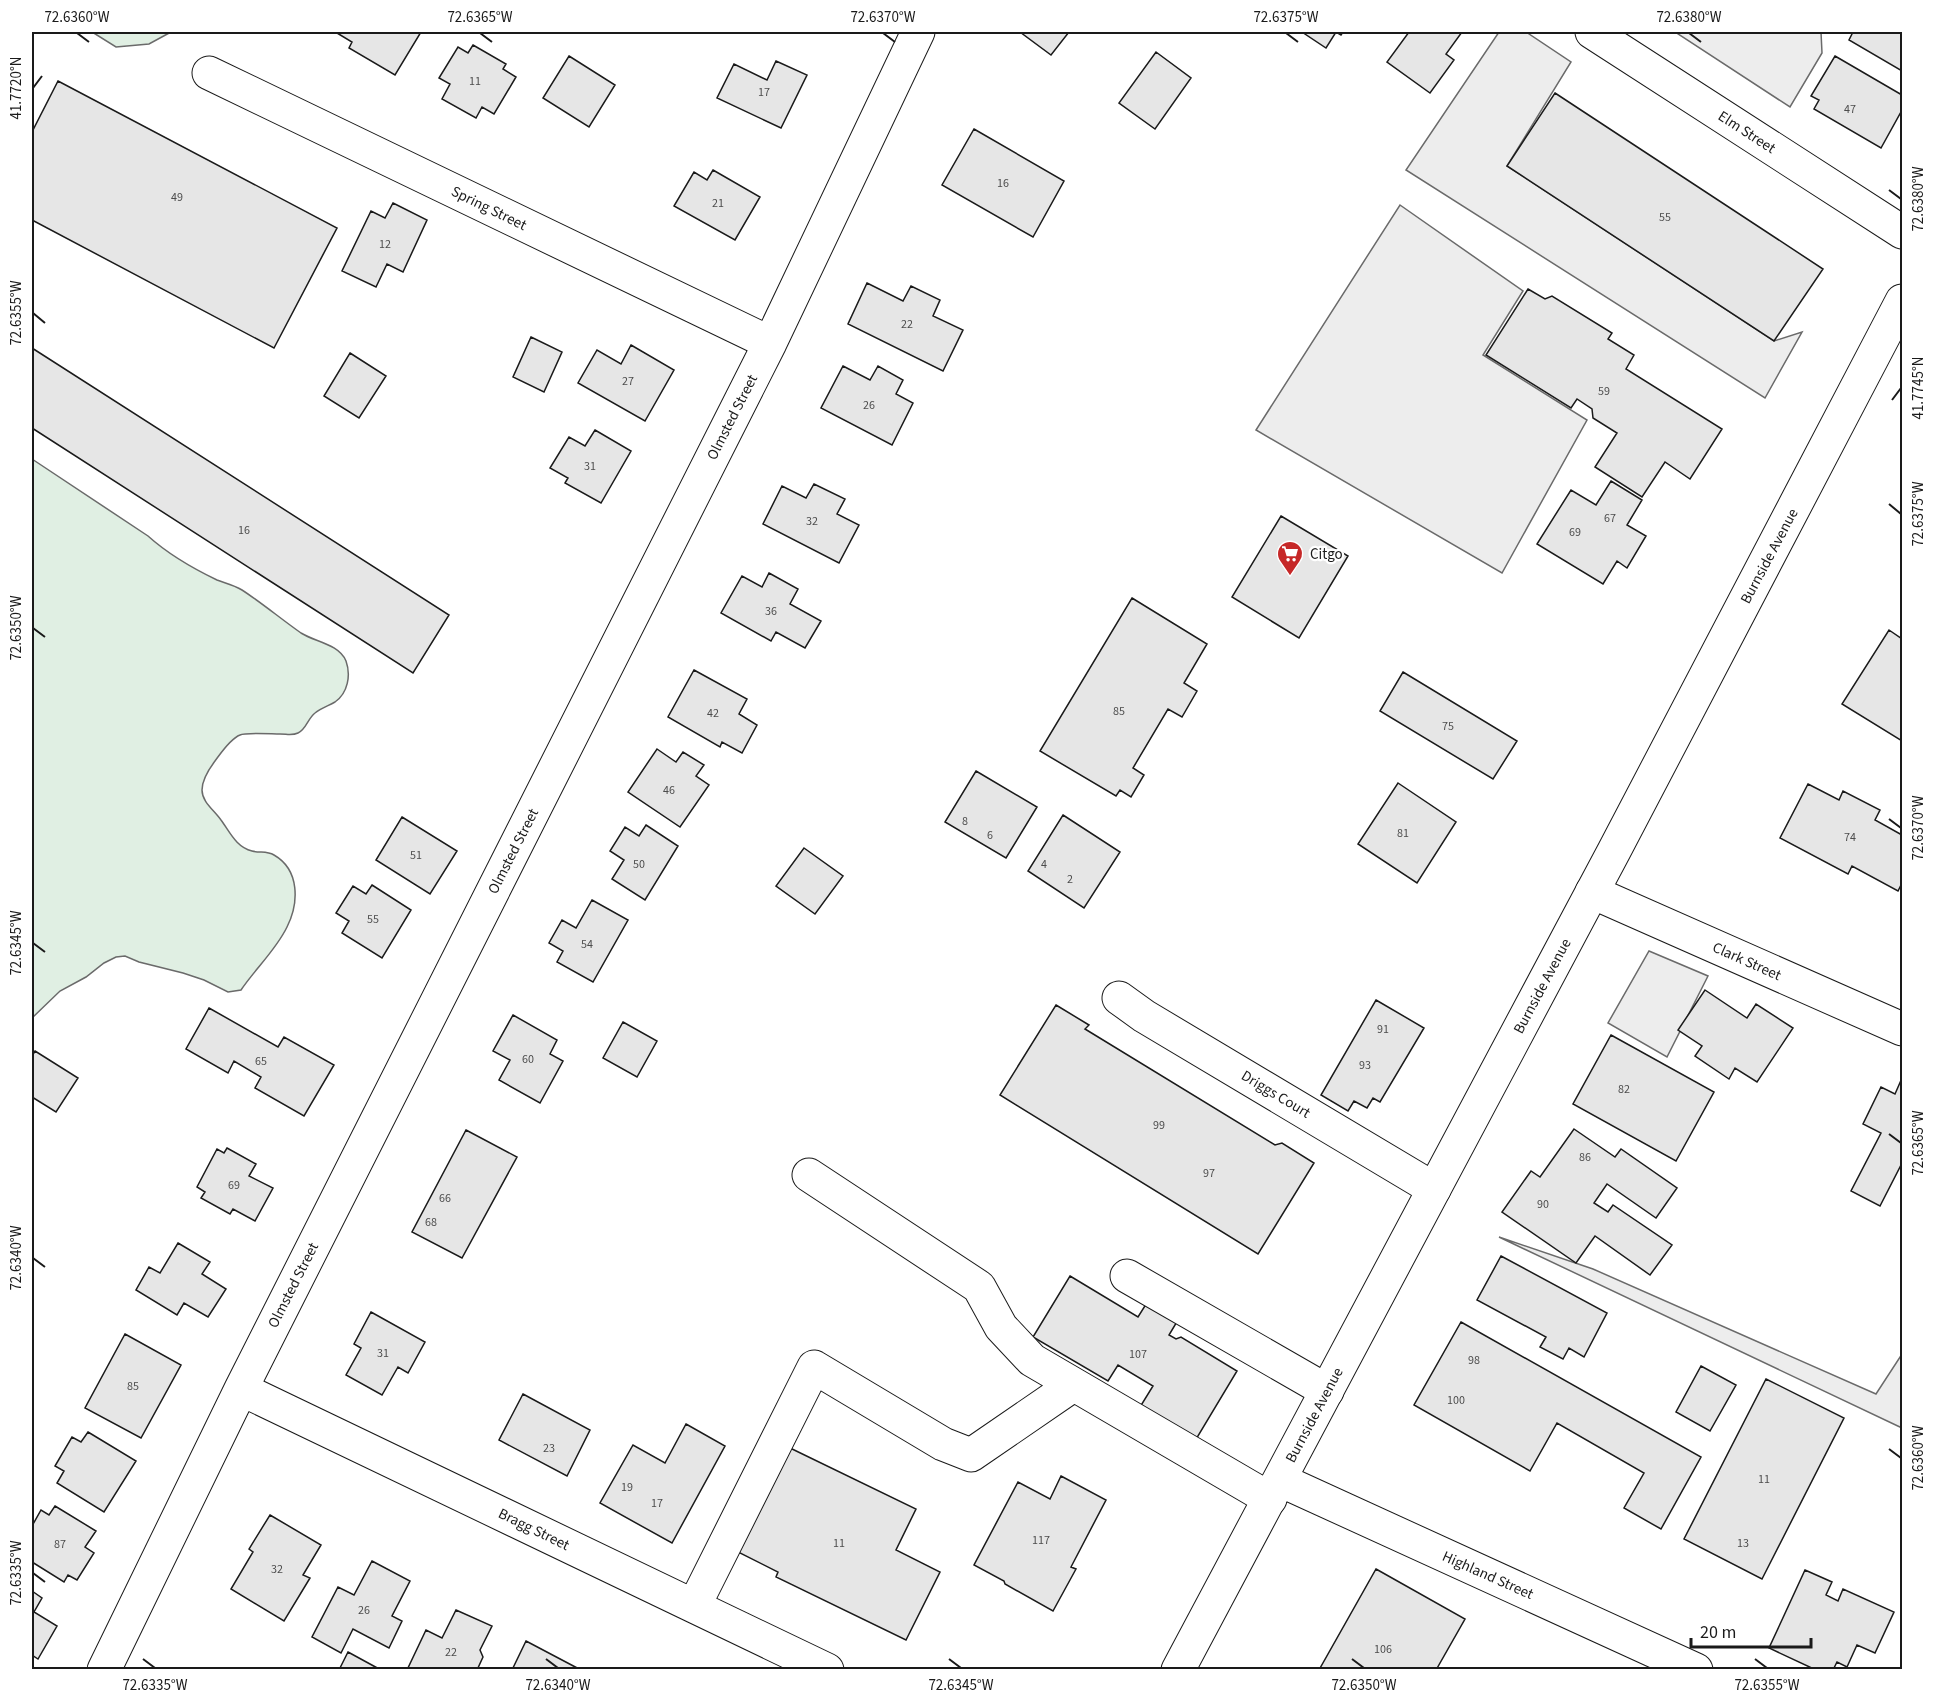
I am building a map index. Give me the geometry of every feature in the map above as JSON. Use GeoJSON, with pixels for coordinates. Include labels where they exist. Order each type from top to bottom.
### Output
{"type":"FeatureCollection","features":[{"type":"Feature","properties":{"kind":"street","name":"Olmsted Street"},"geometry":{"type":"LineString","coordinates":[[104,1670],[241,1389],[770,343],[918,32]]}},
{"type":"Feature","properties":{"kind":"street","name":"Elm Street"},"geometry":{"type":"LineString","coordinates":[[1592,32],[1902,232]]}},
{"type":"Feature","properties":{"kind":"street","name":"Spring Street"},"geometry":{"type":"LineString","coordinates":[[209,73],[770,343]]}},
{"type":"Feature","properties":{"kind":"street","name":"Burnside Avenue"},"geometry":{"type":"LineString","coordinates":[[1178,1670],[1592,892],[1902,301]]}},
{"type":"Feature","properties":{"kind":"street","name":"Clark Street"},"geometry":{"type":"LineString","coordinates":[[1592,892],[1902,1029]]}},
{"type":"Feature","properties":{"kind":"street","name":"Driggs Court"},"geometry":{"type":"LineString","coordinates":[[1119,998],[1144,1016],[1434,1189]]}},
{"type":"Feature","properties":{"kind":"street","name":"Highland Street"},"geometry":{"type":"LineString","coordinates":[[809,1175],[979,1287],[1001,1327],[1032,1360],[1073,1385],[1275,1489],[1696,1670]]}},
{"type":"Feature","properties":{"kind":"street"},"geometry":{"type":"LineString","coordinates":[[1127,1276],[1327,1391]]}},
{"type":"Feature","properties":{"kind":"street"},"geometry":{"type":"LineString","coordinates":[[694,1606],[814,1367],[943,1444],[971,1455],[1073,1385]]}},
{"type":"Feature","properties":{"kind":"street","name":"Bragg Street"},"geometry":{"type":"LineString","coordinates":[[241,1389],[827,1670]]}},
{"type":"Feature","properties":{"kind":"green space"},"geometry":{"type":"Polygon","coordinates":[[[92,32],[171,32],[149,44],[116,47],[92,32]]]}},
{"type":"Feature","properties":{"kind":"green space"},"geometry":{"type":"Polygon","coordinates":[[[32,459],[198,571],[242,590],[301,633],[338,651],[346,661],[348,678],[343,694],[335,702],[315,713],[301,731],[292,735],[253,733],[240,735],[223,750],[203,782],[204,798],[234,838],[246,849],[271,854],[283,861],[293,878],[295,888],[294,908],[287,927],[277,944],[241,990],[228,992],[183,973],[139,962],[125,956],[116,957],[60,991],[32,1018],[32,459]]]}},
{"type":"Feature","properties":{"kind":"shaded area"},"geometry":{"type":"Polygon","coordinates":[[[1499,32],[1526,32],[1571,62],[1507,166],[1774,341],[1802,332],[1765,398],[1406,170],[1499,32]]]}},
{"type":"Feature","properties":{"kind":"shaded area"},"geometry":{"type":"Polygon","coordinates":[[[1680,32],[1821,32],[1822,53],[1790,107],[1678,34],[1680,32]]]}},
{"type":"Feature","properties":{"kind":"shaded area"},"geometry":{"type":"Polygon","coordinates":[[[1400,205],[1523,291],[1483,355],[1587,420],[1502,573],[1256,430],[1400,205]]]}},
{"type":"Feature","properties":{"kind":"shaded area"},"geometry":{"type":"Polygon","coordinates":[[[1649,951],[1708,976],[1667,1057],[1608,1023],[1649,951]]]}},
{"type":"Feature","properties":{"kind":"shaded area"},"geometry":{"type":"Polygon","coordinates":[[[1499,1237],[1593,1269],[1876,1394],[1902,1354],[1902,1428],[1499,1237]]]}},
{"type":"Feature","properties":{"kind":"building"},"geometry":{"type":"Polygon","coordinates":[[[421,32],[395,75],[349,48],[352,42],[337,33],[421,32]]]}},
{"type":"Feature","properties":{"kind":"building"},"geometry":{"type":"Polygon","coordinates":[[[1020,32],[1069,32],[1051,55],[1020,32]]]}},
{"type":"Feature","properties":{"kind":"building"},"geometry":{"type":"Polygon","coordinates":[[[1302,32],[1336,32],[1326,48],[1302,32]]]}},
{"type":"Feature","properties":{"kind":"building"},"geometry":{"type":"Polygon","coordinates":[[[1409,32],[1462,32],[1446,54],[1454,60],[1430,93],[1387,62],[1409,32]]]}},
{"type":"Feature","properties":{"kind":"building"},"geometry":{"type":"Polygon","coordinates":[[[1853,32],[1902,32],[1902,71],[1849,40],[1853,32]]]}},
{"type":"Feature","properties":{"kind":"building"},"geometry":{"type":"Polygon","coordinates":[[[473,45],[506,64],[503,69],[516,77],[494,114],[482,107],[476,118],[442,99],[450,84],[439,78],[458,47],[468,53],[473,45]]]}},
{"type":"Feature","properties":{"kind":"building"},"geometry":{"type":"Polygon","coordinates":[[[1156,52],[1191,78],[1155,129],[1119,103],[1156,52]]]}},
{"type":"Feature","properties":{"kind":"building"},"geometry":{"type":"Polygon","coordinates":[[[569,56],[615,85],[589,127],[543,98],[569,56]]]}},
{"type":"Feature","properties":{"kind":"building"},"geometry":{"type":"Polygon","coordinates":[[[1835,56],[1902,95],[1902,110],[1881,148],[1814,109],[1819,100],[1811,96],[1835,56]]]}},
{"type":"Feature","properties":{"kind":"building"},"geometry":{"type":"Polygon","coordinates":[[[776,61],[807,75],[781,128],[717,98],[734,64],[767,80],[776,61]]]}},
{"type":"Feature","properties":{"kind":"building"},"geometry":{"type":"Polygon","coordinates":[[[58,81],[337,228],[274,348],[32,220],[32,132],[58,81]]]}},
{"type":"Feature","properties":{"kind":"building"},"geometry":{"type":"Polygon","coordinates":[[[1555,93],[1823,269],[1774,341],[1507,166],[1555,93]]]}},
{"type":"Feature","properties":{"kind":"building"},"geometry":{"type":"Polygon","coordinates":[[[974,129],[1064,181],[1033,237],[942,185],[974,129]]]}},
{"type":"Feature","properties":{"kind":"building"},"geometry":{"type":"Polygon","coordinates":[[[713,170],[760,197],[735,240],[674,206],[694,172],[707,180],[713,170]]]}},
{"type":"Feature","properties":{"kind":"building"},"geometry":{"type":"Polygon","coordinates":[[[393,203],[427,220],[403,272],[387,264],[376,287],[342,271],[371,211],[385,218],[393,203]]]}},
{"type":"Feature","properties":{"kind":"building"},"geometry":{"type":"Polygon","coordinates":[[[867,283],[903,301],[911,286],[940,300],[933,316],[963,330],[943,371],[848,324],[867,283]]]}},
{"type":"Feature","properties":{"kind":"building"},"geometry":{"type":"Polygon","coordinates":[[[1528,289],[1545,299],[1552,296],[1612,333],[1608,339],[1634,355],[1626,369],[1722,429],[1690,479],[1665,462],[1642,497],[1595,467],[1617,433],[1593,418],[1592,409],[1577,399],[1571,408],[1486,355],[1528,289]]]}},
{"type":"Feature","properties":{"kind":"building"},"geometry":{"type":"Polygon","coordinates":[[[531,337],[562,352],[544,392],[513,377],[531,337]]]}},
{"type":"Feature","properties":{"kind":"building"},"geometry":{"type":"Polygon","coordinates":[[[631,345],[674,370],[645,421],[578,383],[597,350],[621,364],[631,345]]]}},
{"type":"Feature","properties":{"kind":"building"},"geometry":{"type":"Polygon","coordinates":[[[32,348],[449,615],[413,673],[32,428],[32,348]]]}},
{"type":"Feature","properties":{"kind":"building"},"geometry":{"type":"Polygon","coordinates":[[[350,353],[386,376],[359,418],[324,396],[350,353]]]}},
{"type":"Feature","properties":{"kind":"building"},"geometry":{"type":"Polygon","coordinates":[[[843,366],[870,380],[878,366],[903,380],[896,394],[913,403],[892,445],[821,408],[843,366]]]}},
{"type":"Feature","properties":{"kind":"building"},"geometry":{"type":"Polygon","coordinates":[[[595,430],[631,451],[601,503],[565,483],[568,478],[550,468],[569,437],[585,446],[595,430]]]}},
{"type":"Feature","properties":{"kind":"building"},"geometry":{"type":"Polygon","coordinates":[[[1611,481],[1642,500],[1627,525],[1646,536],[1627,568],[1617,561],[1603,584],[1537,544],[1571,490],[1596,505],[1611,481]]]}},
{"type":"Feature","properties":{"kind":"building"},"geometry":{"type":"Polygon","coordinates":[[[814,484],[845,499],[837,514],[859,525],[839,563],[763,524],[782,486],[806,498],[814,484]]]}},
{"type":"Feature","properties":{"kind":"building","name":"Citgo"},"geometry":{"type":"Polygon","coordinates":[[[1281,516],[1348,556],[1299,638],[1232,597],[1281,516]]]}},
{"type":"Feature","properties":{"kind":"building"},"geometry":{"type":"Polygon","coordinates":[[[769,573],[798,589],[790,604],[821,621],[805,648],[776,632],[771,641],[721,613],[742,576],[762,587],[769,573]]]}},
{"type":"Feature","properties":{"kind":"building"},"geometry":{"type":"Polygon","coordinates":[[[1132,598],[1207,644],[1184,683],[1197,691],[1182,717],[1168,709],[1133,768],[1144,775],[1131,797],[1120,790],[1116,796],[1040,751],[1132,598]]]}},
{"type":"Feature","properties":{"kind":"building"},"geometry":{"type":"Polygon","coordinates":[[[1889,630],[1902,639],[1902,741],[1842,704],[1889,630]]]}},
{"type":"Feature","properties":{"kind":"building"},"geometry":{"type":"Polygon","coordinates":[[[694,670],[747,699],[739,714],[757,725],[742,753],[722,742],[720,747],[668,717],[694,670]]]}},
{"type":"Feature","properties":{"kind":"building"},"geometry":{"type":"Polygon","coordinates":[[[1403,672],[1517,741],[1493,779],[1380,711],[1403,672]]]}},
{"type":"Feature","properties":{"kind":"building"},"geometry":{"type":"Polygon","coordinates":[[[657,749],[676,762],[683,752],[704,765],[696,776],[709,785],[680,827],[628,792],[657,749]]]}},
{"type":"Feature","properties":{"kind":"building"},"geometry":{"type":"Polygon","coordinates":[[[976,771],[1037,807],[1006,858],[945,822],[976,771]]]}},
{"type":"Feature","properties":{"kind":"building"},"geometry":{"type":"Polygon","coordinates":[[[1398,783],[1456,822],[1417,883],[1358,844],[1398,783]]]}},
{"type":"Feature","properties":{"kind":"building"},"geometry":{"type":"Polygon","coordinates":[[[1808,784],[1839,800],[1843,791],[1880,810],[1875,820],[1902,835],[1902,883],[1898,891],[1852,866],[1848,874],[1780,838],[1808,784]]]}},
{"type":"Feature","properties":{"kind":"building"},"geometry":{"type":"Polygon","coordinates":[[[1063,815],[1120,852],[1084,908],[1028,871],[1063,815]]]}},
{"type":"Feature","properties":{"kind":"building"},"geometry":{"type":"Polygon","coordinates":[[[402,817],[457,851],[430,894],[376,860],[402,817]]]}},
{"type":"Feature","properties":{"kind":"building"},"geometry":{"type":"Polygon","coordinates":[[[646,825],[678,846],[645,900],[612,879],[624,860],[610,851],[625,827],[639,836],[646,825]]]}},
{"type":"Feature","properties":{"kind":"building"},"geometry":{"type":"Polygon","coordinates":[[[804,848],[843,876],[815,914],[776,886],[804,848]]]}},
{"type":"Feature","properties":{"kind":"building"},"geometry":{"type":"Polygon","coordinates":[[[372,885],[411,910],[382,958],[342,933],[349,921],[336,913],[353,886],[366,894],[372,885]]]}},
{"type":"Feature","properties":{"kind":"building"},"geometry":{"type":"Polygon","coordinates":[[[592,900],[628,920],[593,982],[557,962],[563,951],[549,943],[562,920],[576,928],[592,900]]]}},
{"type":"Feature","properties":{"kind":"building"},"geometry":{"type":"Polygon","coordinates":[[[1705,990],[1747,1018],[1756,1004],[1793,1028],[1757,1082],[1735,1068],[1729,1079],[1695,1056],[1702,1046],[1678,1030],[1705,990]]]}},
{"type":"Feature","properties":{"kind":"building"},"geometry":{"type":"Polygon","coordinates":[[[1376,1000],[1424,1028],[1380,1102],[1373,1098],[1367,1108],[1354,1101],[1348,1111],[1321,1095],[1376,1000]]]}},
{"type":"Feature","properties":{"kind":"building"},"geometry":{"type":"Polygon","coordinates":[[[1056,1005],[1089,1025],[1085,1029],[1275,1145],[1282,1143],[1314,1163],[1258,1254],[1000,1095],[1056,1005]]]}},
{"type":"Feature","properties":{"kind":"building"},"geometry":{"type":"Polygon","coordinates":[[[209,1008],[278,1047],[284,1037],[334,1065],[304,1116],[255,1088],[261,1077],[234,1061],[228,1073],[186,1049],[209,1008]]]}},
{"type":"Feature","properties":{"kind":"building"},"geometry":{"type":"Polygon","coordinates":[[[513,1015],[557,1040],[550,1054],[563,1061],[540,1103],[499,1080],[510,1060],[493,1051],[513,1015]]]}},
{"type":"Feature","properties":{"kind":"building"},"geometry":{"type":"Polygon","coordinates":[[[623,1022],[657,1041],[637,1077],[603,1058],[623,1022]]]}},
{"type":"Feature","properties":{"kind":"building"},"geometry":{"type":"Polygon","coordinates":[[[1611,1035],[1714,1092],[1676,1161],[1573,1104],[1611,1035]]]}},
{"type":"Feature","properties":{"kind":"building"},"geometry":{"type":"Polygon","coordinates":[[[35,1051],[78,1078],[56,1112],[32,1097],[32,1056],[35,1051]]]}},
{"type":"Feature","properties":{"kind":"building"},"geometry":{"type":"Polygon","coordinates":[[[1902,1078],[1902,1163],[1880,1206],[1851,1191],[1881,1133],[1863,1124],[1881,1087],[1895,1094],[1902,1078]]]}},
{"type":"Feature","properties":{"kind":"building"},"geometry":{"type":"Polygon","coordinates":[[[1574,1129],[1615,1157],[1621,1149],[1677,1188],[1656,1218],[1607,1184],[1594,1203],[1608,1212],[1613,1205],[1672,1245],[1650,1275],[1595,1236],[1576,1263],[1502,1212],[1531,1171],[1540,1177],[1574,1129]]]}},
{"type":"Feature","properties":{"kind":"building"},"geometry":{"type":"Polygon","coordinates":[[[466,1130],[517,1157],[462,1258],[412,1232],[466,1130]]]}},
{"type":"Feature","properties":{"kind":"building"},"geometry":{"type":"Polygon","coordinates":[[[227,1148],[256,1164],[249,1176],[273,1188],[255,1221],[233,1209],[230,1214],[201,1198],[205,1192],[197,1187],[217,1149],[224,1153],[227,1148]]]}},
{"type":"Feature","properties":{"kind":"building"},"geometry":{"type":"Polygon","coordinates":[[[178,1243],[210,1262],[202,1274],[226,1289],[208,1317],[184,1303],[177,1315],[136,1290],[149,1267],[160,1273],[178,1243]]]}},
{"type":"Feature","properties":{"kind":"building"},"geometry":{"type":"Polygon","coordinates":[[[1501,1256],[1607,1313],[1584,1357],[1569,1348],[1563,1359],[1540,1347],[1546,1337],[1477,1300],[1501,1256]]]}},
{"type":"Feature","properties":{"kind":"building"},"geometry":{"type":"Polygon","coordinates":[[[1070,1276],[1138,1317],[1148,1301],[1178,1320],[1169,1335],[1176,1339],[1181,1337],[1237,1371],[1195,1441],[1140,1407],[1153,1386],[1118,1365],[1108,1381],[1033,1337],[1070,1276]]]}},
{"type":"Feature","properties":{"kind":"building"},"geometry":{"type":"Polygon","coordinates":[[[371,1312],[425,1342],[408,1373],[398,1367],[382,1395],[346,1375],[361,1348],[354,1344],[371,1312]]]}},
{"type":"Feature","properties":{"kind":"building"},"geometry":{"type":"Polygon","coordinates":[[[1461,1322],[1701,1457],[1661,1529],[1624,1508],[1644,1473],[1557,1423],[1530,1471],[1414,1405],[1461,1322]]]}},
{"type":"Feature","properties":{"kind":"building"},"geometry":{"type":"Polygon","coordinates":[[[125,1334],[181,1365],[141,1438],[85,1408],[125,1334]]]}},
{"type":"Feature","properties":{"kind":"building"},"geometry":{"type":"Polygon","coordinates":[[[1701,1366],[1736,1385],[1710,1431],[1676,1412],[1701,1366]]]}},
{"type":"Feature","properties":{"kind":"building"},"geometry":{"type":"Polygon","coordinates":[[[1766,1379],[1844,1418],[1762,1579],[1684,1539],[1766,1379]]]}},
{"type":"Feature","properties":{"kind":"building"},"geometry":{"type":"Polygon","coordinates":[[[523,1394],[590,1430],[567,1476],[499,1440],[523,1394]]]}},
{"type":"Feature","properties":{"kind":"building"},"geometry":{"type":"Polygon","coordinates":[[[686,1424],[725,1446],[672,1543],[600,1503],[633,1445],[665,1463],[686,1424]]]}},
{"type":"Feature","properties":{"kind":"building"},"geometry":{"type":"Polygon","coordinates":[[[88,1432],[136,1461],[104,1512],[57,1483],[64,1471],[55,1466],[72,1437],[81,1442],[88,1432]]]}},
{"type":"Feature","properties":{"kind":"building"},"geometry":{"type":"Polygon","coordinates":[[[788,1447],[916,1509],[896,1550],[940,1572],[906,1640],[776,1577],[778,1572],[736,1551],[788,1447]]]}},
{"type":"Feature","properties":{"kind":"building"},"geometry":{"type":"Polygon","coordinates":[[[1061,1476],[1106,1500],[1071,1567],[1076,1569],[1053,1611],[974,1565],[1018,1482],[1050,1499],[1061,1476]]]}},
{"type":"Feature","properties":{"kind":"building"},"geometry":{"type":"Polygon","coordinates":[[[55,1506],[96,1531],[85,1547],[94,1553],[77,1580],[68,1575],[64,1582],[32,1562],[32,1526],[41,1510],[49,1515],[55,1506]]]}},
{"type":"Feature","properties":{"kind":"building"},"geometry":{"type":"Polygon","coordinates":[[[270,1515],[321,1545],[303,1575],[310,1578],[284,1621],[231,1589],[253,1552],[249,1549],[270,1515]]]}},
{"type":"Feature","properties":{"kind":"building"},"geometry":{"type":"Polygon","coordinates":[[[372,1561],[410,1581],[392,1616],[402,1621],[389,1648],[353,1629],[341,1653],[312,1637],[338,1587],[354,1595],[372,1561]]]}},
{"type":"Feature","properties":{"kind":"building"},"geometry":{"type":"Polygon","coordinates":[[[1376,1569],[1465,1619],[1436,1670],[1319,1670],[1376,1569]]]}},
{"type":"Feature","properties":{"kind":"building"},"geometry":{"type":"Polygon","coordinates":[[[1805,1570],[1832,1582],[1826,1595],[1838,1601],[1843,1589],[1894,1612],[1875,1653],[1857,1645],[1847,1667],[1837,1662],[1833,1670],[1816,1670],[1769,1648],[1805,1570]]]}},
{"type":"Feature","properties":{"kind":"building"},"geometry":{"type":"Polygon","coordinates":[[[32,1591],[42,1598],[34,1612],[57,1626],[38,1659],[32,1655],[32,1591]]]}},
{"type":"Feature","properties":{"kind":"building"},"geometry":{"type":"Polygon","coordinates":[[[456,1610],[492,1626],[480,1650],[483,1657],[477,1670],[407,1670],[426,1630],[442,1638],[456,1610]]]}},
{"type":"Feature","properties":{"kind":"building"},"geometry":{"type":"Polygon","coordinates":[[[526,1641],[581,1670],[512,1670],[526,1641]]]}},
{"type":"Feature","properties":{"kind":"building"},"geometry":{"type":"Polygon","coordinates":[[[348,1652],[381,1670],[339,1670],[348,1652]]]}},
{"type":"Feature","properties":{"kind":"place","name":"Citgo"},"geometry":{"type":"Point","coordinates":[1290,577]}}]}
